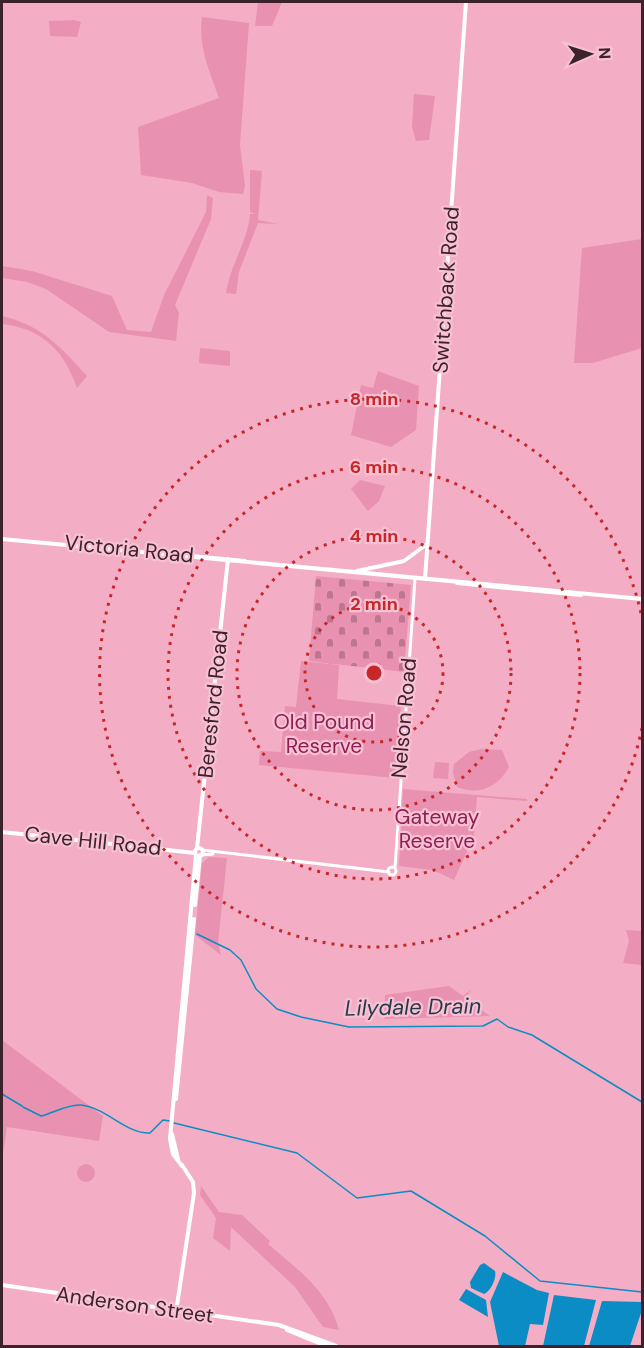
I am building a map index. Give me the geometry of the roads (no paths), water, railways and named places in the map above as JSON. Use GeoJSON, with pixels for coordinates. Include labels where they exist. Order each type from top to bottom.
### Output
{"type":"FeatureCollection","features":[{"type":"Feature","properties":{"kind":"main road","name":"Switchback Road"},"geometry":{"type":"LineString","coordinates":[[424,579],[466,2]]}},
{"type":"Feature","properties":{"kind":"main road","name":"Victoria Road"},"geometry":{"type":"LineString","coordinates":[[2,537],[415,579],[642,599]]}},
{"type":"Feature","properties":{"kind":"main road"},"geometry":{"type":"LineString","coordinates":[[351,572],[408,559],[427,543]]}},
{"type":"Feature","properties":{"kind":"main road","name":"Beresford Road"},"geometry":{"type":"LineString","coordinates":[[176,1312],[194,1183],[173,1150],[173,1109],[227,560]]}},
{"type":"Feature","properties":{"kind":"main road","name":"Cave Hill Road"},"geometry":{"type":"LineString","coordinates":[[2,832],[199,852]]}},
{"type":"Feature","properties":{"kind":"main road","name":"Anderson Street"},"geometry":{"type":"LineString","coordinates":[[2,1285],[270,1324],[288,1328],[336,1347]]}},
{"type":"Feature","properties":{"kind":"main road","name":"Anderson Street"},"geometry":{"type":"LineString","coordinates":[[317,1341],[326,1347]]}},
{"type":"Feature","properties":{"kind":"street","name":"Nelson Road"},"geometry":{"type":"LineString","coordinates":[[391,869],[415,579]]}},
{"type":"Feature","properties":{"kind":"street","name":"Cave Hill Road"},"geometry":{"type":"LineString","coordinates":[[199,852],[391,869]]}},
{"type":"Feature","properties":{"kind":"water"},"geometry":{"type":"Polygon","coordinates":[[[484,1263],[495,1271],[495,1274],[491,1287],[484,1294],[471,1288],[470,1282],[480,1265],[484,1263]]]}},
{"type":"Feature","properties":{"kind":"water"},"geometry":{"type":"Polygon","coordinates":[[[503,1272],[537,1290],[549,1293],[543,1325],[530,1324],[525,1346],[499,1346],[490,1302],[503,1272]]]}},
{"type":"Feature","properties":{"kind":"water"},"geometry":{"type":"Polygon","coordinates":[[[466,1289],[486,1300],[488,1317],[459,1300],[466,1289]]]}},
{"type":"Feature","properties":{"kind":"water"},"geometry":{"type":"Polygon","coordinates":[[[554,1295],[596,1300],[584,1346],[543,1346],[554,1295]]]}},
{"type":"Feature","properties":{"kind":"water"},"geometry":{"type":"Polygon","coordinates":[[[602,1301],[642,1302],[642,1310],[630,1346],[589,1346],[602,1301]]]}},
{"type":"Feature","properties":{"kind":"waterway","name":"Lilydale Drain"},"geometry":{"type":"LineString","coordinates":[[197,934],[230,950],[241,960],[256,989],[277,1009],[301,1017],[349,1027],[483,1026],[497,1019],[508,1027],[532,1035],[642,1102]]}},
{"type":"Feature","properties":{"kind":"waterway"},"geometry":{"type":"LineString","coordinates":[[2,1094],[22,1106]]}},
{"type":"Feature","properties":{"kind":"waterway"},"geometry":{"type":"LineString","coordinates":[[23,1107],[41,1116],[66,1107],[81,1105],[99,1111],[133,1129],[150,1133],[163,1120],[170,1121]]}},
{"type":"Feature","properties":{"kind":"waterway"},"geometry":{"type":"LineString","coordinates":[[174,1123],[297,1153],[357,1198],[411,1191],[485,1236],[540,1281],[642,1292]]}},
{"type":"Feature","properties":{"kind":"park label","name":"Old Pound Reserve"},"geometry":{"type":"Point","coordinates":[324,734]}},
{"type":"Feature","properties":{"kind":"park label","name":"Gateway Reserve"},"geometry":{"type":"Point","coordinates":[437,829]}}]}
